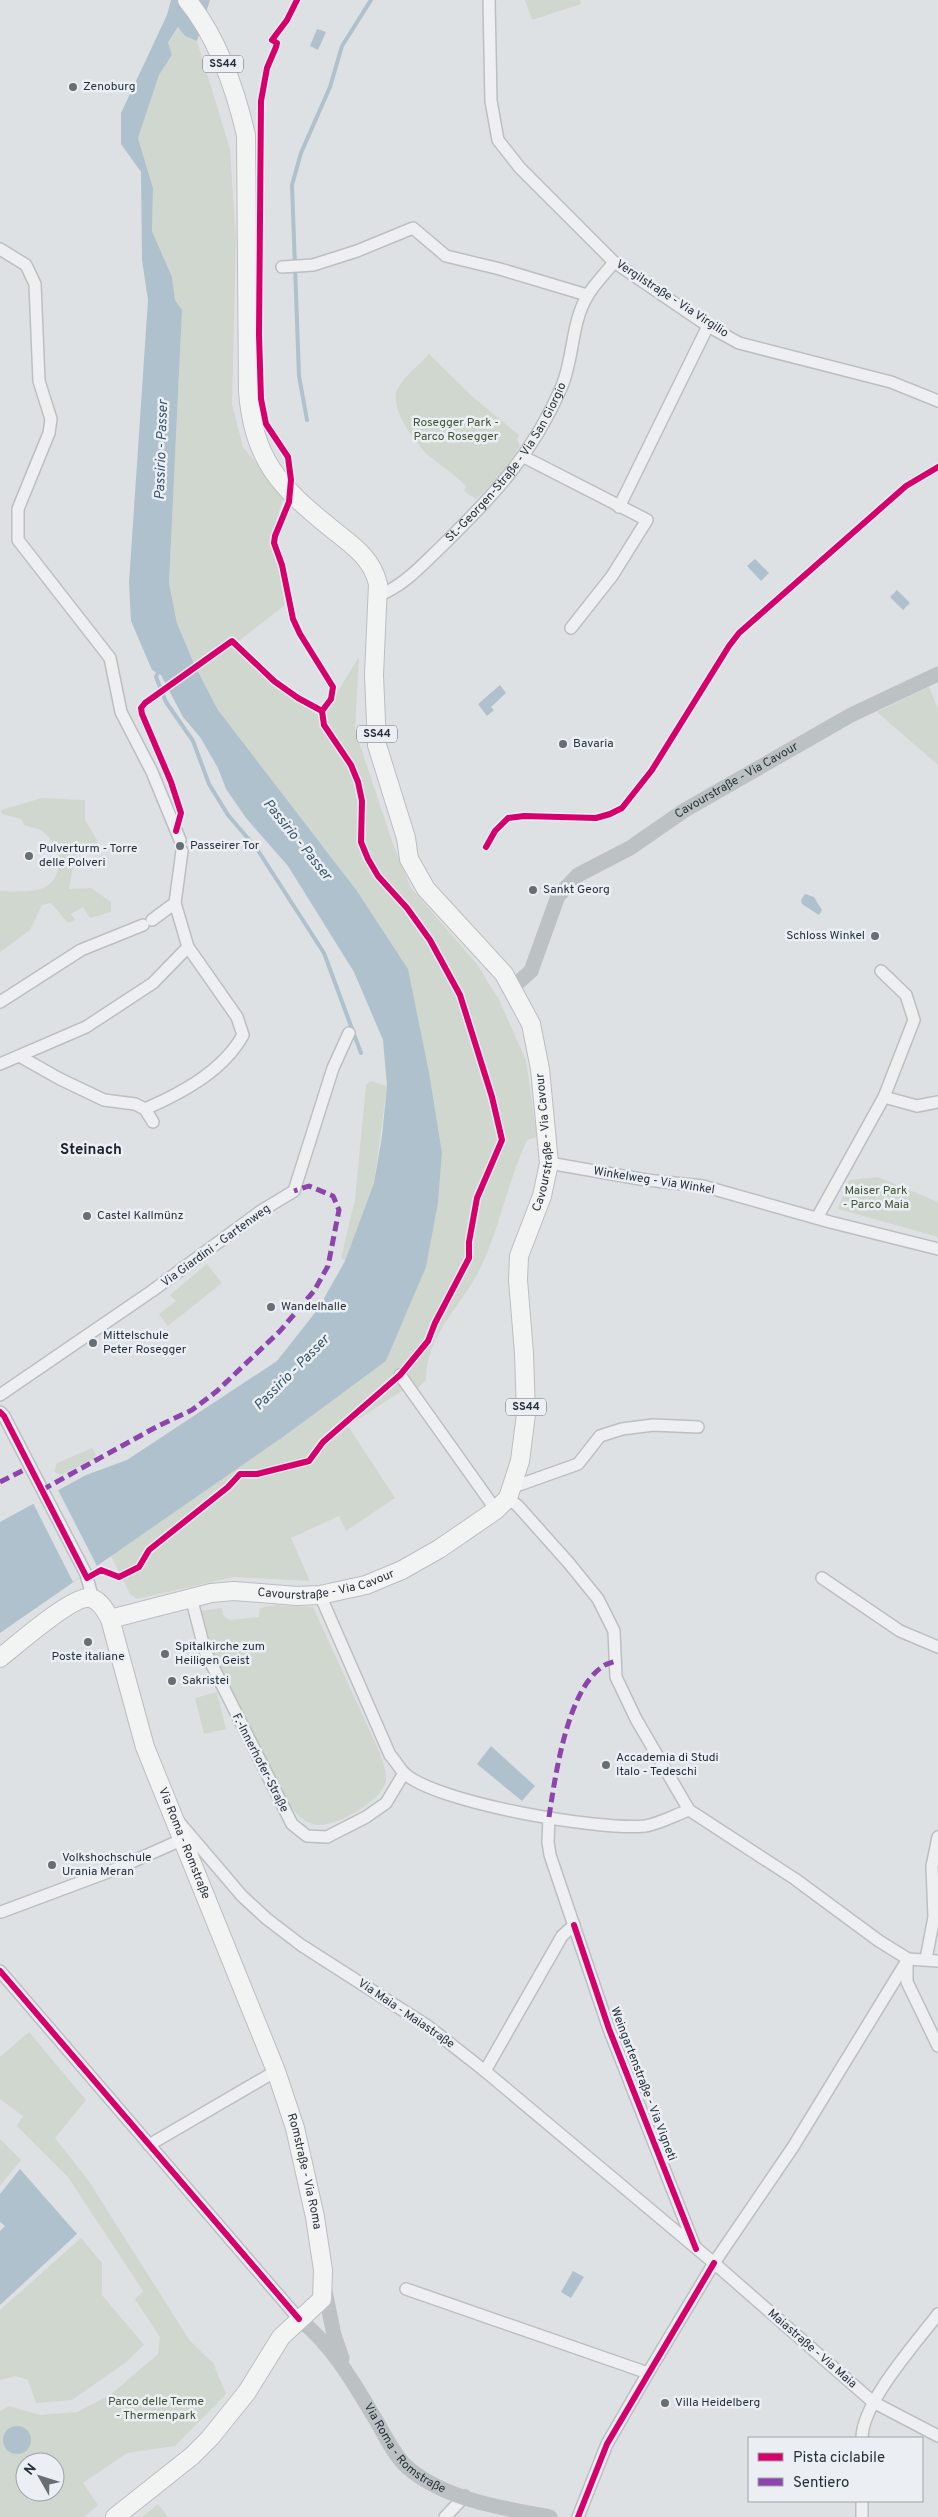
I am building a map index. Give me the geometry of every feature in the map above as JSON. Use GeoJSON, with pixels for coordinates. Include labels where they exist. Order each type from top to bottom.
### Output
{"type":"FeatureCollection","features":[{"type":"Feature","properties":{"kind":"main road","name":"SS44"},"geometry":{"type":"LineString","coordinates":[[187,0],[208,33],[227,72],[238,98],[246,135],[250,417],[262,456],[280,480],[327,526],[362,553],[375,573],[377,596],[374,675],[378,745],[406,838],[409,859],[426,889],[504,974],[512,988]]}},
{"type":"Feature","properties":{"kind":"main road","name":"Cavourstraße - Via Cavour"},"geometry":{"type":"LineString","coordinates":[[110,1619],[191,1597],[234,1591],[297,1596],[320,1595],[366,1585],[402,1570],[439,1549],[506,1498],[520,1461],[526,1414],[524,1353],[518,1280],[519,1256],[542,1196],[549,1163],[540,1069],[530,1024],[512,988]]}},
{"type":"Feature","properties":{"kind":"main road"},"geometry":{"type":"LineString","coordinates":[[0,1658],[77,1601],[87,1598],[93,1599],[102,1606],[110,1619]]}},
{"type":"Feature","properties":{"kind":"main road","name":"Via Roma - Romstraße"},"geometry":{"type":"LineString","coordinates":[[110,1619],[145,1747],[274,2067]]}},
{"type":"Feature","properties":{"kind":"main road","name":"Romstraße - Via Roma"},"geometry":{"type":"LineString","coordinates":[[274,2067],[295,2128],[315,2217],[324,2284]]}},
{"type":"Feature","properties":{"kind":"main road"},"geometry":{"type":"LineString","coordinates":[[117,2516],[192,2456],[210,2438],[247,2392],[282,2337],[322,2299],[324,2284]]}},
{"type":"Feature","properties":{"kind":"street","name":"Vergilstraße - Via Virgilio"},"geometry":{"type":"LineString","coordinates":[[489,0],[491,101],[498,140],[520,168],[614,262],[708,326],[739,342],[891,382],[938,402]]}},
{"type":"Feature","properties":{"kind":"street"},"geometry":{"type":"LineString","coordinates":[[282,267],[313,265],[357,251],[413,228],[446,256],[500,269],[587,295]]}},
{"type":"Feature","properties":{"kind":"street"},"geometry":{"type":"LineString","coordinates":[[0,249],[26,265],[32,274],[38,307],[39,381],[51,419],[49,434],[18,509],[18,540],[110,658],[121,712],[152,772],[181,846],[175,903],[188,947],[237,1017],[243,1034],[235,1049],[223,1062],[174,1097],[140,1107],[104,1100],[60,1079],[21,1057]]}},
{"type":"Feature","properties":{"kind":"street","name":"St.-Georgen-Straße - Via San Giorgio"},"geometry":{"type":"LineString","coordinates":[[377,596],[394,590],[410,577],[481,508],[524,457],[562,385],[576,327],[587,295],[614,262]]}},
{"type":"Feature","properties":{"kind":"street"},"geometry":{"type":"LineString","coordinates":[[619,506],[708,326]]}},
{"type":"Feature","properties":{"kind":"street"},"geometry":{"type":"LineString","coordinates":[[524,457],[647,520],[612,576],[572,628]]}},
{"type":"Feature","properties":{"kind":"street","name":"Cavourstraße - Via Cavour"},"geometry":{"type":"LineString","coordinates":[[512,988],[530,971],[554,903],[558,896],[578,875],[630,848],[690,807],[851,715],[938,674]]}},
{"type":"Feature","properties":{"kind":"street"},"geometry":{"type":"LineString","coordinates":[[0,1002],[81,950],[147,922],[175,903]]}},
{"type":"Feature","properties":{"kind":"street"},"geometry":{"type":"LineString","coordinates":[[0,1064],[21,1057],[86,1028],[153,983],[188,947]]}},
{"type":"Feature","properties":{"kind":"street"},"geometry":{"type":"LineString","coordinates":[[817,1218],[884,1097],[914,1020],[906,996],[881,971]]}},
{"type":"Feature","properties":{"kind":"street","name":"Via Giardini - Gartenweg"},"geometry":{"type":"LineString","coordinates":[[0,1395],[152,1291],[261,1211],[294,1191],[332,1068],[348,1033]]}},
{"type":"Feature","properties":{"kind":"street"},"geometry":{"type":"LineString","coordinates":[[884,1097],[917,1106],[938,1102]]}},
{"type":"Feature","properties":{"kind":"street"},"geometry":{"type":"LineString","coordinates":[[140,1107],[153,1122]]}},
{"type":"Feature","properties":{"kind":"street","name":"Winkelweg - Via Winkel"},"geometry":{"type":"LineString","coordinates":[[549,1163],[646,1180],[703,1186],[817,1218],[938,1248]]}},
{"type":"Feature","properties":{"kind":"street"},"geometry":{"type":"LineString","coordinates":[[400,1375],[506,1498],[518,1506],[598,1599],[614,1630],[616,1677],[636,1719],[688,1810],[794,1879],[879,1941],[908,1959],[938,1962]]}},
{"type":"Feature","properties":{"kind":"street"},"geometry":{"type":"LineString","coordinates":[[0,1412],[4,1416],[87,1576],[93,1599]]}},
{"type":"Feature","properties":{"kind":"street","name":"Cavourstraße - Via Cavour"},"geometry":{"type":"LineString","coordinates":[[506,1498],[519,1485],[578,1464],[600,1436],[622,1429],[652,1425],[698,1427]]}},
{"type":"Feature","properties":{"kind":"street"},"geometry":{"type":"LineString","coordinates":[[822,1578],[900,1631],[938,1647]]}},
{"type":"Feature","properties":{"kind":"street"},"geometry":{"type":"LineString","coordinates":[[320,1595],[390,1755],[404,1773],[423,1784],[454,1797],[549,1817],[603,1825],[646,1826],[688,1810]]}},
{"type":"Feature","properties":{"kind":"street","name":"F.-Innerhofer-Straße"},"geometry":{"type":"LineString","coordinates":[[191,1597],[204,1651],[284,1812],[292,1824],[307,1836],[327,1836],[366,1817],[386,1803],[404,1773]]}},
{"type":"Feature","properties":{"kind":"street","name":"Via Maia - Maiastraße"},"geometry":{"type":"LineString","coordinates":[[170,1812],[242,1896],[267,1919],[301,1945],[429,2027],[485,2071],[696,2249]]}},
{"type":"Feature","properties":{"kind":"street","name":"Weingartenstraße - Via Vigneti"},"geometry":{"type":"LineString","coordinates":[[549,1817],[548,1842],[550,1854],[609,2029],[696,2249]]}},
{"type":"Feature","properties":{"kind":"street"},"geometry":{"type":"LineString","coordinates":[[926,1960],[934,1918],[932,1866],[938,1837]]}},
{"type":"Feature","properties":{"kind":"street"},"geometry":{"type":"LineString","coordinates":[[0,1912],[116,1869],[181,1840]]}},
{"type":"Feature","properties":{"kind":"street"},"geometry":{"type":"LineString","coordinates":[[485,2071],[562,1936],[574,1925]]}},
{"type":"Feature","properties":{"kind":"street"},"geometry":{"type":"LineString","coordinates":[[908,1959],[905,1967],[907,1982],[938,2046]]}},
{"type":"Feature","properties":{"kind":"street"},"geometry":{"type":"LineString","coordinates":[[578,2517],[607,2444],[648,2373],[714,2264],[793,2147],[908,1959]]}},
{"type":"Feature","properties":{"kind":"street"},"geometry":{"type":"LineString","coordinates":[[0,1972],[299,2319]]}},
{"type":"Feature","properties":{"kind":"street"},"geometry":{"type":"LineString","coordinates":[[149,2145],[247,2086],[274,2067]]}},
{"type":"Feature","properties":{"kind":"street","name":"Maiastraße - Via Maia"},"geometry":{"type":"LineString","coordinates":[[696,2249],[873,2402],[938,2436]]}},
{"type":"Feature","properties":{"kind":"street","name":"Romstraße - Via Roma"},"geometry":{"type":"LineString","coordinates":[[324,2284],[334,2336],[347,2371]]}},
{"type":"Feature","properties":{"kind":"street"},"geometry":{"type":"LineString","coordinates":[[406,2289],[648,2373]]}},
{"type":"Feature","properties":{"kind":"street"},"geometry":{"type":"LineString","coordinates":[[862,2437],[862,2429],[873,2402],[938,2314]]}},
{"type":"Feature","properties":{"kind":"street","name":"Via Roma - Romstraße"},"geometry":{"type":"LineString","coordinates":[[299,2319],[326,2344],[347,2371],[393,2448],[407,2466],[429,2482],[465,2496],[550,2517]]}},
{"type":"Feature","properties":{"kind":"street"},"geometry":{"type":"LineString","coordinates":[[445,2517],[465,2496]]}},
{"type":"Feature","properties":{"kind":"street"},"geometry":{"type":"LineString","coordinates":[[862,2502],[862,2517]]}},
{"type":"Feature","properties":{"kind":"green space"},"geometry":{"type":"Polygon","coordinates":[[[525,0],[580,0],[581,4],[532,20],[525,0]]]}},
{"type":"Feature","properties":{"kind":"green space"},"geometry":{"type":"Polygon","coordinates":[[[179,27],[185,36],[197,41],[230,149],[236,239],[232,404],[243,447],[284,496],[270,541],[279,562],[285,605],[232,646],[321,718],[359,657],[355,730],[393,844],[411,888],[477,964],[499,1000],[526,1060],[537,1137],[527,1140],[520,1156],[494,1236],[481,1267],[438,1334],[432,1348],[426,1380],[411,1395],[406,1388],[348,1426],[395,1498],[346,1531],[339,1516],[291,1538],[310,1581],[234,1577],[137,1599],[130,1594],[111,1556],[283,1437],[386,1361],[426,1267],[438,1203],[442,1153],[429,1072],[408,969],[357,891],[218,710],[195,666],[177,622],[169,583],[182,310],[175,300],[172,277],[152,231],[153,188],[138,138],[159,75],[172,55],[168,44],[179,27]]]}},
{"type":"Feature","properties":{"kind":"green space","name":"Rosegger Park - Parco Rosegger"},"geometry":{"type":"Polygon","coordinates":[[[429,354],[474,398],[519,435],[517,439],[520,446],[499,477],[476,499],[464,491],[466,486],[462,482],[430,457],[418,444],[405,425],[396,405],[396,396],[401,383],[429,354]]]}},
{"type":"Feature","properties":{"kind":"green space"},"geometry":{"type":"Polygon","coordinates":[[[929,687],[938,709],[938,765],[877,712],[929,687]]]}},
{"type":"Feature","properties":{"kind":"green space"},"geometry":{"type":"Polygon","coordinates":[[[42,798],[85,800],[85,820],[97,840],[98,850],[76,850],[69,889],[91,888],[111,902],[111,912],[90,918],[83,907],[71,914],[75,920],[68,923],[51,903],[42,905],[30,930],[0,952],[0,891],[38,890],[50,884],[58,869],[57,852],[48,837],[38,829],[24,825],[21,819],[2,814],[1,810],[42,798]]]}},
{"type":"Feature","properties":{"kind":"green space"},"geometry":{"type":"Polygon","coordinates":[[[371,1081],[387,1086],[374,1183],[345,1261],[341,1258],[355,1199],[366,1085],[371,1081]]]}},
{"type":"Feature","properties":{"kind":"green space","name":"Maiser Park - Parco Maia"},"geometry":{"type":"Polygon","coordinates":[[[878,1177],[938,1202],[938,1237],[838,1209],[849,1180],[878,1177]]]}},
{"type":"Feature","properties":{"kind":"green space"},"geometry":{"type":"Polygon","coordinates":[[[207,1264],[222,1283],[168,1326],[159,1314],[176,1301],[170,1295],[207,1264]]]}},
{"type":"Feature","properties":{"kind":"green space"},"geometry":{"type":"Polygon","coordinates":[[[92,1448],[96,1454],[93,1459],[61,1475],[54,1472],[57,1463],[92,1448]]]}},
{"type":"Feature","properties":{"kind":"green space"},"geometry":{"type":"Polygon","coordinates":[[[276,1605],[313,1607],[379,1751],[385,1769],[386,1781],[375,1797],[355,1813],[331,1823],[320,1825],[305,1821],[290,1805],[277,1780],[274,1781],[211,1652],[199,1611],[222,1608],[223,1615],[230,1620],[259,1617],[260,1608],[276,1605]]]}},
{"type":"Feature","properties":{"kind":"green space"},"geometry":{"type":"Polygon","coordinates":[[[217,1692],[226,1729],[204,1734],[195,1698],[217,1692]]]}},
{"type":"Feature","properties":{"kind":"green space","name":"Parco delle Terme - Thermenpark"},"geometry":{"type":"Polygon","coordinates":[[[29,2032],[86,2100],[55,2138],[88,2180],[190,2341],[213,2363],[226,2394],[175,2446],[127,2453],[83,2483],[98,2505],[84,2517],[0,2517],[0,2411],[9,2406],[40,2415],[77,2412],[110,2395],[158,2354],[160,2337],[135,2299],[143,2291],[68,2177],[17,2126],[23,2116],[0,2099],[0,2057],[29,2032]]]}},
{"type":"Feature","properties":{"kind":"green space"},"geometry":{"type":"Polygon","coordinates":[[[0,2139],[21,2160],[0,2186],[0,2139]]]}},
{"type":"Feature","properties":{"kind":"green space"},"geometry":{"type":"Polygon","coordinates":[[[81,2238],[102,2263],[102,2295],[144,2345],[125,2363],[72,2400],[36,2403],[28,2380],[16,2376],[0,2380],[0,2310],[81,2238]]]}},
{"type":"Feature","properties":{"kind":"green space"},"geometry":{"type":"Polygon","coordinates":[[[158,2504],[168,2517],[142,2517],[158,2504]]]}},
{"type":"Feature","properties":{"kind":"water","name":"Passirio - Passer"},"geometry":{"type":"Polygon","coordinates":[[[171,0],[210,0],[197,41],[185,36],[178,27],[168,43],[172,55],[159,75],[138,138],[153,188],[152,231],[172,277],[175,300],[182,310],[169,583],[177,623],[195,666],[218,710],[357,891],[408,969],[429,1072],[442,1153],[438,1203],[426,1267],[386,1361],[283,1437],[0,1633],[0,1522],[86,1475],[127,1460],[277,1361],[318,1309],[345,1261],[374,1183],[382,1136],[387,1086],[383,1040],[354,972],[288,866],[246,818],[226,789],[218,768],[200,737],[183,717],[161,675],[152,670],[131,621],[129,583],[148,300],[142,260],[141,172],[121,144],[121,113],[167,15],[171,0]]]}},
{"type":"Feature","properties":{"kind":"water"},"geometry":{"type":"Polygon","coordinates":[[[317,29],[326,32],[318,50],[310,46],[317,29]]]}},
{"type":"Feature","properties":{"kind":"water"},"geometry":{"type":"Polygon","coordinates":[[[755,559],[769,573],[761,581],[747,566],[755,559]]]}},
{"type":"Feature","properties":{"kind":"water"},"geometry":{"type":"Polygon","coordinates":[[[897,590],[910,603],[903,610],[890,597],[897,590]]]}},
{"type":"Feature","properties":{"kind":"water"},"geometry":{"type":"Polygon","coordinates":[[[500,685],[506,693],[491,707],[494,710],[487,716],[478,704],[500,685]]]}},
{"type":"Feature","properties":{"kind":"water"},"geometry":{"type":"Polygon","coordinates":[[[805,894],[814,897],[822,910],[819,915],[802,904],[801,900],[805,894]]]}},
{"type":"Feature","properties":{"kind":"water"},"geometry":{"type":"Polygon","coordinates":[[[491,1746],[535,1786],[522,1801],[477,1764],[491,1746]]]}},
{"type":"Feature","properties":{"kind":"water"},"geometry":{"type":"Polygon","coordinates":[[[20,2169],[77,2234],[0,2305],[0,2231],[5,2226],[0,2222],[0,2194],[20,2169]]]}},
{"type":"Feature","properties":{"kind":"water"},"geometry":{"type":"Polygon","coordinates":[[[573,2271],[584,2277],[571,2298],[561,2292],[573,2271]]]}},
{"type":"Feature","properties":{"kind":"water"},"geometry":{"type":"Polygon","coordinates":[[[12,2427],[22,2427],[30,2435],[30,2445],[24,2452],[12,2453],[4,2445],[4,2435],[12,2427]]]}},
{"type":"Feature","properties":{"kind":"pier"},"geometry":{"type":"Polygon","coordinates":[[[57,1488],[97,1566],[73,1582],[33,1503],[57,1488]]]}},
{"type":"Feature","properties":{"kind":"waterway"},"geometry":{"type":"LineString","coordinates":[[307,420],[299,376],[292,185],[301,153],[330,87],[342,46],[371,0]]}},
{"type":"Feature","properties":{"kind":"waterway"},"geometry":{"type":"LineString","coordinates":[[159,670],[156,677],[166,702],[193,741],[209,784],[228,815],[257,849],[324,953],[361,1053]]}},
{"type":"Feature","properties":{"kind":"marked path"},"geometry":{"type":"LineString","coordinates":[[42,1490],[158,1426],[192,1410],[217,1391],[280,1331],[314,1291],[328,1266],[339,1210],[333,1196],[309,1186],[294,1191]]}},
{"type":"Feature","properties":{"kind":"marked path"},"geometry":{"type":"LineString","coordinates":[[0,1482],[30,1467]]}},
{"type":"Feature","properties":{"kind":"marked path"},"geometry":{"type":"LineString","coordinates":[[549,1817],[559,1758],[571,1714],[590,1679],[606,1664],[616,1661]]}},
{"type":"Feature","properties":{"kind":"cycle path"},"geometry":{"type":"LineString","coordinates":[[297,0],[287,20],[272,40],[277,43],[267,68],[261,101],[259,335],[261,399],[266,424],[288,457],[291,480],[289,502],[274,543],[282,565],[293,619],[300,634],[333,687],[331,699],[322,711]]}},
{"type":"Feature","properties":{"kind":"cycle path"},"geometry":{"type":"LineString","coordinates":[[486,847],[495,831],[508,818],[524,816],[596,818],[622,808],[652,770],[739,633],[906,486],[938,467]]}},
{"type":"Feature","properties":{"kind":"cycle path"},"geometry":{"type":"LineString","coordinates":[[176,831],[181,813],[171,782],[142,714],[141,708],[145,703],[232,641],[274,681],[298,698],[322,711]]}},
{"type":"Feature","properties":{"kind":"cycle path"},"geometry":{"type":"LineString","coordinates":[[0,1412],[4,1416],[87,1578],[101,1570],[119,1577],[139,1567],[149,1550],[228,1487],[240,1474],[257,1474],[309,1461],[323,1442],[400,1375],[428,1341],[435,1323],[469,1258],[469,1242],[477,1198],[502,1140],[492,1097],[460,995],[430,940],[407,908],[378,876],[368,859],[361,842],[362,801],[358,782],[351,765],[324,725],[322,711]]}},
{"type":"Feature","properties":{"kind":"cycle path"},"geometry":{"type":"LineString","coordinates":[[574,1925],[609,2029],[696,2249]]}},
{"type":"Feature","properties":{"kind":"cycle path"},"geometry":{"type":"LineString","coordinates":[[0,1971],[299,2319]]}},
{"type":"Feature","properties":{"kind":"cycle path"},"geometry":{"type":"LineString","coordinates":[[578,2517],[607,2444],[714,2263]]}},
{"type":"Feature","properties":{"kind":"place","name":"Zenoburg"},"geometry":{"type":"Point","coordinates":[73,87]}},
{"type":"Feature","properties":{"kind":"place","name":"Bavaria"},"geometry":{"type":"Point","coordinates":[563,744]}},
{"type":"Feature","properties":{"kind":"place","name":"Passeirer Tor"},"geometry":{"type":"Point","coordinates":[180,846]}},
{"type":"Feature","properties":{"kind":"place","name":"Pulverturm - Torre delle Polveri"},"geometry":{"type":"Point","coordinates":[29,856]}},
{"type":"Feature","properties":{"kind":"place","name":"Sankt Georg"},"geometry":{"type":"Point","coordinates":[533,890]}},
{"type":"Feature","properties":{"kind":"place","name":"Schloss Winkel"},"geometry":{"type":"Point","coordinates":[875,936]}},
{"type":"Feature","properties":{"kind":"place","name":"Castel Kallmünz"},"geometry":{"type":"Point","coordinates":[87,1216]}},
{"type":"Feature","properties":{"kind":"place","name":"Wandelhalle"},"geometry":{"type":"Point","coordinates":[271,1307]}},
{"type":"Feature","properties":{"kind":"place","name":"Mittelschule Peter Rosegger"},"geometry":{"type":"Point","coordinates":[93,1343]}},
{"type":"Feature","properties":{"kind":"place","name":"Poste italiane"},"geometry":{"type":"Point","coordinates":[88,1642]}},
{"type":"Feature","properties":{"kind":"place","name":"Spitalkirche zum Heiligen Geist"},"geometry":{"type":"Point","coordinates":[165,1654]}},
{"type":"Feature","properties":{"kind":"place","name":"Sakristei"},"geometry":{"type":"Point","coordinates":[172,1681]}},
{"type":"Feature","properties":{"kind":"place","name":"Accademia di Studi Italo - Tedeschi"},"geometry":{"type":"Point","coordinates":[606,1765]}},
{"type":"Feature","properties":{"kind":"place","name":"Volkshochschule Urania Meran"},"geometry":{"type":"Point","coordinates":[52,1865]}},
{"type":"Feature","properties":{"kind":"place","name":"Villa Heidelberg"},"geometry":{"type":"Point","coordinates":[665,2403]}},
{"type":"Feature","properties":{"kind":"district","name":"Steinach"},"geometry":{"type":"Point","coordinates":[91,1150]}}]}
